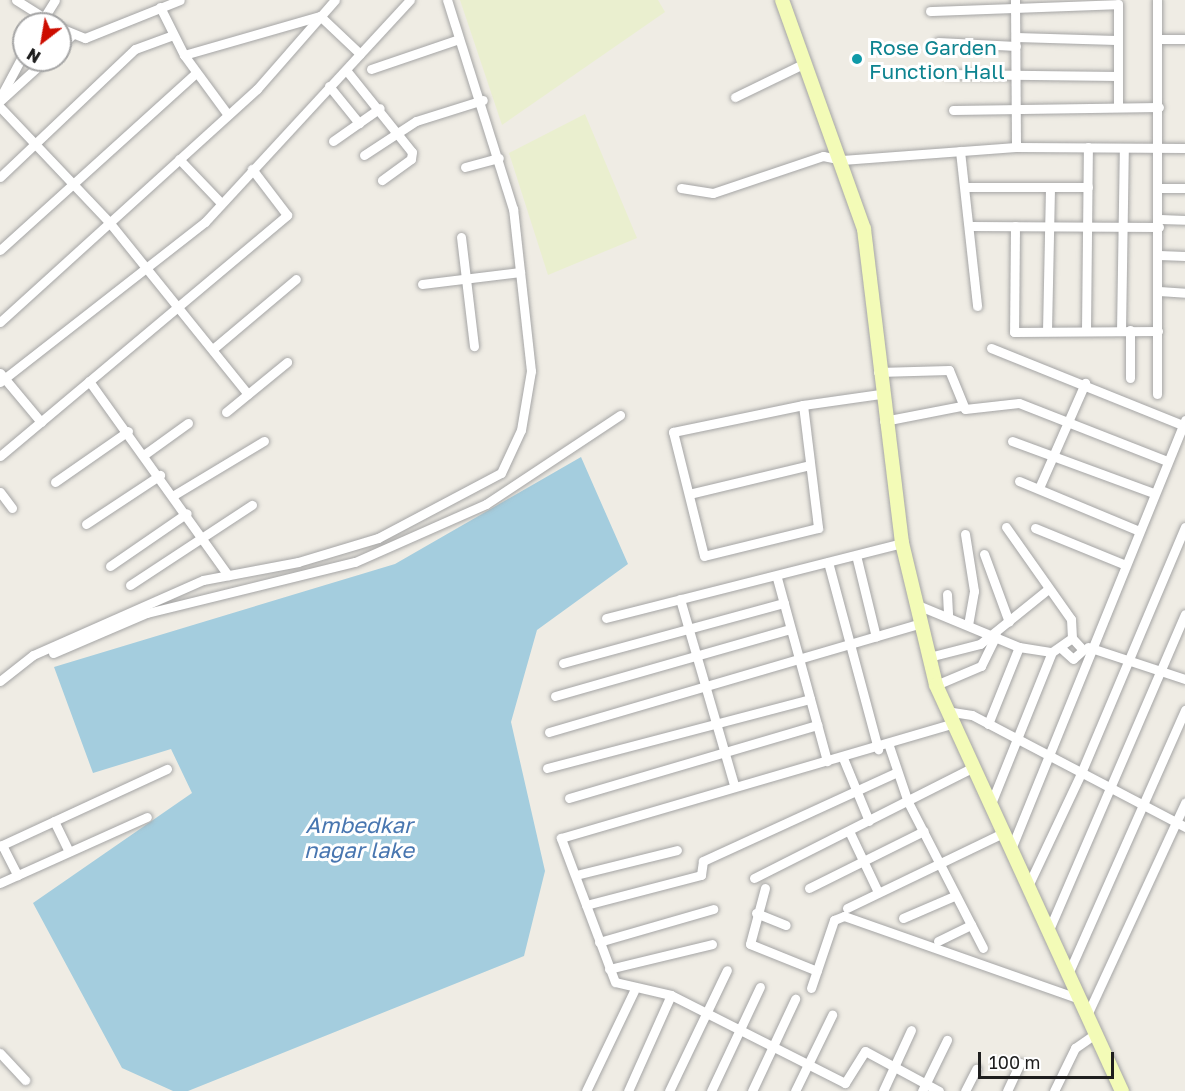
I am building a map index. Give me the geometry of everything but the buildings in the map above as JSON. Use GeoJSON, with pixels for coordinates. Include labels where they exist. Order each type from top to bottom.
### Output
{"type":"FeatureCollection","features":[{"type":"Feature","properties":{"kind":"street"},"geometry":{"type":"LineString","coordinates":[[16,0],[30,12]]}},
{"type":"Feature","properties":{"kind":"street"},"geometry":{"type":"LineString","coordinates":[[72,35],[85,38],[180,0]]}},
{"type":"Feature","properties":{"kind":"street"},"geometry":{"type":"LineString","coordinates":[[0,322],[228,115],[335,0]]}},
{"type":"Feature","properties":{"kind":"street"},"geometry":{"type":"LineString","coordinates":[[41,422],[2,377],[145,270],[221,203],[252,169],[294,131],[330,86],[410,0]]}},
{"type":"Feature","properties":{"kind":"street"},"geometry":{"type":"LineString","coordinates":[[2,679],[33,655],[202,580],[298,562],[378,538],[501,473],[521,430],[531,371],[513,209],[483,100],[459,39],[447,0]]}},
{"type":"Feature","properties":{"kind":"street"},"geometry":{"type":"LineString","coordinates":[[782,0],[803,64],[842,160],[864,229],[880,394],[902,543],[919,624],[936,685],[970,769],[1001,834],[1011,849],[1122,1091]]}},
{"type":"Feature","properties":{"kind":"street"},"geometry":{"type":"LineString","coordinates":[[1157,0],[1160,148],[1157,394]]}},
{"type":"Feature","properties":{"kind":"street"},"geometry":{"type":"LineString","coordinates":[[1015,3],[1016,147]]}},
{"type":"Feature","properties":{"kind":"street"},"geometry":{"type":"LineString","coordinates":[[930,11],[1015,3],[1118,4],[1116,40],[1118,107]]}},
{"type":"Feature","properties":{"kind":"street"},"geometry":{"type":"LineString","coordinates":[[160,7],[195,74],[228,115]]}},
{"type":"Feature","properties":{"kind":"street"},"geometry":{"type":"LineString","coordinates":[[320,16],[360,54]]}},
{"type":"Feature","properties":{"kind":"street"},"geometry":{"type":"LineString","coordinates":[[184,55],[320,16]]}},
{"type":"Feature","properties":{"kind":"street"},"geometry":{"type":"LineString","coordinates":[[0,177],[135,49],[173,35]]}},
{"type":"Feature","properties":{"kind":"street"},"geometry":{"type":"LineString","coordinates":[[371,69],[459,39]]}},
{"type":"Feature","properties":{"kind":"street"},"geometry":{"type":"LineString","coordinates":[[1158,39],[1185,39]]}},
{"type":"Feature","properties":{"kind":"street"},"geometry":{"type":"LineString","coordinates":[[938,42],[1116,40]]}},
{"type":"Feature","properties":{"kind":"street"},"geometry":{"type":"LineString","coordinates":[[735,96],[803,64]]}},
{"type":"Feature","properties":{"kind":"street"},"geometry":{"type":"LineString","coordinates":[[346,70],[398,131],[412,155],[382,180]]}},
{"type":"Feature","properties":{"kind":"street"},"geometry":{"type":"LineString","coordinates":[[0,100],[14,72]]}},
{"type":"Feature","properties":{"kind":"street"},"geometry":{"type":"LineString","coordinates":[[0,100],[32,72]]}},
{"type":"Feature","properties":{"kind":"street"},"geometry":{"type":"LineString","coordinates":[[0,250],[195,74]]}},
{"type":"Feature","properties":{"kind":"street"},"geometry":{"type":"LineString","coordinates":[[946,74],[1118,76]]}},
{"type":"Feature","properties":{"kind":"street"},"geometry":{"type":"LineString","coordinates":[[330,86],[358,123]]}},
{"type":"Feature","properties":{"kind":"street"},"geometry":{"type":"LineString","coordinates":[[364,155],[398,131],[483,100]]}},
{"type":"Feature","properties":{"kind":"street"},"geometry":{"type":"LineString","coordinates":[[0,107],[109,222],[145,270],[214,348],[248,394]]}},
{"type":"Feature","properties":{"kind":"street"},"geometry":{"type":"LineString","coordinates":[[953,110],[1159,107]]}},
{"type":"Feature","properties":{"kind":"street"},"geometry":{"type":"LineString","coordinates":[[333,141],[380,108]]}},
{"type":"Feature","properties":{"kind":"street"},"geometry":{"type":"LineString","coordinates":[[681,188],[713,193],[823,156],[842,160],[1016,147],[1185,148]]}},
{"type":"Feature","properties":{"kind":"street"},"geometry":{"type":"LineString","coordinates":[[1086,331],[1088,147]]}},
{"type":"Feature","properties":{"kind":"street"},"geometry":{"type":"LineString","coordinates":[[1124,148],[1120,227],[1125,331],[1130,378]]}},
{"type":"Feature","properties":{"kind":"street"},"geometry":{"type":"LineString","coordinates":[[960,151],[977,306]]}},
{"type":"Feature","properties":{"kind":"street"},"geometry":{"type":"LineString","coordinates":[[465,167],[499,158]]}},
{"type":"Feature","properties":{"kind":"street"},"geometry":{"type":"LineString","coordinates":[[179,159],[221,203]]}},
{"type":"Feature","properties":{"kind":"street"},"geometry":{"type":"LineString","coordinates":[[0,456],[178,309],[287,215],[252,169]]}},
{"type":"Feature","properties":{"kind":"street"},"geometry":{"type":"LineString","coordinates":[[965,186],[1088,187]]}},
{"type":"Feature","properties":{"kind":"street"},"geometry":{"type":"LineString","coordinates":[[1047,331],[1050,188]]}},
{"type":"Feature","properties":{"kind":"street"},"geometry":{"type":"LineString","coordinates":[[1160,188],[1185,188]]}},
{"type":"Feature","properties":{"kind":"street"},"geometry":{"type":"LineString","coordinates":[[969,226],[1120,227],[1185,219]]}},
{"type":"Feature","properties":{"kind":"street"},"geometry":{"type":"LineString","coordinates":[[1015,226],[1014,332],[1158,331]]}},
{"type":"Feature","properties":{"kind":"street"},"geometry":{"type":"LineString","coordinates":[[461,237],[474,346]]}},
{"type":"Feature","properties":{"kind":"street"},"geometry":{"type":"LineString","coordinates":[[1159,255],[1185,256]]}},
{"type":"Feature","properties":{"kind":"street"},"geometry":{"type":"LineString","coordinates":[[422,284],[520,272]]}},
{"type":"Feature","properties":{"kind":"street"},"geometry":{"type":"LineString","coordinates":[[214,348],[296,279]]}},
{"type":"Feature","properties":{"kind":"street"},"geometry":{"type":"LineString","coordinates":[[1159,291],[1185,292]]}},
{"type":"Feature","properties":{"kind":"street"},"geometry":{"type":"LineString","coordinates":[[992,348],[1184,422],[1123,564],[1051,757],[1011,849]]}},
{"type":"Feature","properties":{"kind":"street"},"geometry":{"type":"LineString","coordinates":[[226,412],[287,362]]}},
{"type":"Feature","properties":{"kind":"street"},"geometry":{"type":"LineString","coordinates":[[878,372],[949,370],[961,406]]}},
{"type":"Feature","properties":{"kind":"street"},"geometry":{"type":"LineString","coordinates":[[89,381],[145,454],[228,575]]}},
{"type":"Feature","properties":{"kind":"street"},"geometry":{"type":"LineString","coordinates":[[1039,488],[1085,383]]}},
{"type":"Feature","properties":{"kind":"street"},"geometry":{"type":"LineString","coordinates":[[803,405],[818,528],[704,556],[673,432],[803,405],[880,394]]}},
{"type":"Feature","properties":{"kind":"street"},"geometry":{"type":"LineString","coordinates":[[884,421],[961,406],[970,410],[1007,401],[1068,420],[1167,461]]}},
{"type":"Feature","properties":{"kind":"street"},"geometry":{"type":"LineString","coordinates":[[2,679],[147,613],[355,562],[486,504],[620,415]]}},
{"type":"Feature","properties":{"kind":"street"},"geometry":{"type":"LineString","coordinates":[[145,454],[188,423]]}},
{"type":"Feature","properties":{"kind":"street"},"geometry":{"type":"LineString","coordinates":[[55,482],[128,431]]}},
{"type":"Feature","properties":{"kind":"street"},"geometry":{"type":"LineString","coordinates":[[174,495],[264,441]]}},
{"type":"Feature","properties":{"kind":"street"},"geometry":{"type":"LineString","coordinates":[[1012,441],[1153,493]]}},
{"type":"Feature","properties":{"kind":"street"},"geometry":{"type":"LineString","coordinates":[[689,494],[810,465]]}},
{"type":"Feature","properties":{"kind":"street"},"geometry":{"type":"LineString","coordinates":[[86,524],[160,475]]}},
{"type":"Feature","properties":{"kind":"street"},"geometry":{"type":"LineString","coordinates":[[1019,481],[1137,530]]}},
{"type":"Feature","properties":{"kind":"street"},"geometry":{"type":"LineString","coordinates":[[0,492],[12,508]]}},
{"type":"Feature","properties":{"kind":"street"},"geometry":{"type":"LineString","coordinates":[[130,585],[252,505]]}},
{"type":"Feature","properties":{"kind":"street"},"geometry":{"type":"LineString","coordinates":[[110,566],[187,513]]}},
{"type":"Feature","properties":{"kind":"street"},"geometry":{"type":"LineString","coordinates":[[915,604],[948,615],[1019,646],[1052,652],[1062,649],[1072,638],[1071,619],[1047,590],[1006,527]]}},
{"type":"Feature","properties":{"kind":"street"},"geometry":{"type":"LineString","coordinates":[[1035,528],[1123,564]]}},
{"type":"Feature","properties":{"kind":"street"},"geometry":{"type":"LineString","coordinates":[[1027,888],[1081,773],[1126,656],[1184,529]]}},
{"type":"Feature","properties":{"kind":"street"},"geometry":{"type":"LineString","coordinates":[[965,534],[974,591],[968,624]]}},
{"type":"Feature","properties":{"kind":"street"},"geometry":{"type":"LineString","coordinates":[[606,618],[777,578],[902,543]]}},
{"type":"Feature","properties":{"kind":"street"},"geometry":{"type":"LineString","coordinates":[[984,554],[1009,622]]}},
{"type":"Feature","properties":{"kind":"street"},"geometry":{"type":"LineString","coordinates":[[856,555],[876,638]]}},
{"type":"Feature","properties":{"kind":"street"},"geometry":{"type":"LineString","coordinates":[[828,562],[848,645],[878,748]]}},
{"type":"Feature","properties":{"kind":"street"},"geometry":{"type":"LineString","coordinates":[[777,578],[827,761]]}},
{"type":"Feature","properties":{"kind":"street"},"geometry":{"type":"LineString","coordinates":[[929,657],[969,650],[996,635],[1047,590]]}},
{"type":"Feature","properties":{"kind":"street"},"geometry":{"type":"LineString","coordinates":[[947,594],[948,615]]}},
{"type":"Feature","properties":{"kind":"street"},"geometry":{"type":"LineString","coordinates":[[680,599],[734,785]]}},
{"type":"Feature","properties":{"kind":"street"},"geometry":{"type":"LineString","coordinates":[[563,663],[689,626],[784,603]]}},
{"type":"Feature","properties":{"kind":"street"},"geometry":{"type":"LineString","coordinates":[[1048,932],[1185,614]]}},
{"type":"Feature","properties":{"kind":"street"},"geometry":{"type":"LineString","coordinates":[[549,732],[800,661],[919,624]]}},
{"type":"Feature","properties":{"kind":"street"},"geometry":{"type":"LineString","coordinates":[[555,696],[698,658],[790,629]]}},
{"type":"Feature","properties":{"kind":"street"},"geometry":{"type":"LineString","coordinates":[[936,685],[981,666],[996,635]]}},
{"type":"Feature","properties":{"kind":"street"},"geometry":{"type":"LineString","coordinates":[[1072,638],[1083,647],[1126,656],[1185,679]]}},
{"type":"Feature","properties":{"kind":"street"},"geometry":{"type":"LineString","coordinates":[[988,724],[1019,646]]}},
{"type":"Feature","properties":{"kind":"street"},"geometry":{"type":"LineString","coordinates":[[1062,649],[1073,659],[1083,647]]}},
{"type":"Feature","properties":{"kind":"street"},"geometry":{"type":"LineString","coordinates":[[989,808],[1052,652]]}},
{"type":"Feature","properties":{"kind":"street"},"geometry":{"type":"LineString","coordinates":[[547,768],[810,699]]}},
{"type":"Feature","properties":{"kind":"street"},"geometry":{"type":"LineString","coordinates":[[1068,974],[1185,710]]}},
{"type":"Feature","properties":{"kind":"street"},"geometry":{"type":"LineString","coordinates":[[939,1091],[924,1087],[895,1065],[865,1051],[843,1087],[740,1029],[671,995],[634,991],[615,982],[561,838],[734,785],[889,746],[948,718],[988,724],[1018,738],[1143,808],[1181,825]]}},
{"type":"Feature","properties":{"kind":"street"},"geometry":{"type":"LineString","coordinates":[[569,798],[817,725]]}},
{"type":"Feature","properties":{"kind":"street"},"geometry":{"type":"LineString","coordinates":[[889,746],[908,802],[954,896],[983,948]]}},
{"type":"Feature","properties":{"kind":"street"},"geometry":{"type":"LineString","coordinates":[[843,758],[869,821]]}},
{"type":"Feature","properties":{"kind":"street"},"geometry":{"type":"LineString","coordinates":[[17,875],[1,845],[167,769]]}},
{"type":"Feature","properties":{"kind":"street"},"geometry":{"type":"LineString","coordinates":[[754,878],[970,769]]}},
{"type":"Feature","properties":{"kind":"street"},"geometry":{"type":"LineString","coordinates":[[586,906],[701,875],[703,861],[897,772]]}},
{"type":"Feature","properties":{"kind":"street"},"geometry":{"type":"LineString","coordinates":[[1087,1015],[1181,825],[1185,803]]}},
{"type":"Feature","properties":{"kind":"street"},"geometry":{"type":"LineString","coordinates":[[0,883],[147,817]]}},
{"type":"Feature","properties":{"kind":"street"},"geometry":{"type":"LineString","coordinates":[[54,821],[69,852]]}},
{"type":"Feature","properties":{"kind":"street"},"geometry":{"type":"LineString","coordinates":[[849,831],[878,892]]}},
{"type":"Feature","properties":{"kind":"street"},"geometry":{"type":"LineString","coordinates":[[809,888],[924,831]]}},
{"type":"Feature","properties":{"kind":"street"},"geometry":{"type":"LineString","coordinates":[[847,908],[1001,834]]}},
{"type":"Feature","properties":{"kind":"street"},"geometry":{"type":"LineString","coordinates":[[576,875],[677,850]]}},
{"type":"Feature","properties":{"kind":"street"},"geometry":{"type":"LineString","coordinates":[[765,888],[756,913],[750,944],[817,971]]}},
{"type":"Feature","properties":{"kind":"street"},"geometry":{"type":"LineString","coordinates":[[903,918],[954,896]]}},
{"type":"Feature","properties":{"kind":"street"},"geometry":{"type":"LineString","coordinates":[[599,942],[713,909]]}},
{"type":"Feature","properties":{"kind":"street"},"geometry":{"type":"LineString","coordinates":[[756,913],[786,925]]}},
{"type":"Feature","properties":{"kind":"street"},"geometry":{"type":"LineString","coordinates":[[811,988],[834,920],[844,916],[1080,999]]}},
{"type":"Feature","properties":{"kind":"street"},"geometry":{"type":"LineString","coordinates":[[938,941],[971,926]]}},
{"type":"Feature","properties":{"kind":"street"},"geometry":{"type":"LineString","coordinates":[[609,969],[712,944]]}},
{"type":"Feature","properties":{"kind":"street"},"geometry":{"type":"LineString","coordinates":[[669,1091],[727,970]]}},
{"type":"Feature","properties":{"kind":"street"},"geometry":{"type":"LineString","coordinates":[[711,1091],[760,987]]}},
{"type":"Feature","properties":{"kind":"street"},"geometry":{"type":"LineString","coordinates":[[586,1091],[634,991]]}},
{"type":"Feature","properties":{"kind":"street"},"geometry":{"type":"LineString","coordinates":[[628,1091],[671,995]]}},
{"type":"Feature","properties":{"kind":"street"},"geometry":{"type":"LineString","coordinates":[[752,1091],[795,999]]}},
{"type":"Feature","properties":{"kind":"street"},"geometry":{"type":"LineString","coordinates":[[795,1091],[832,1015]]}},
{"type":"Feature","properties":{"kind":"street"},"geometry":{"type":"LineString","coordinates":[[883,1091],[911,1030]]}},
{"type":"Feature","properties":{"kind":"street"},"geometry":{"type":"LineString","coordinates":[[1054,1091],[1075,1048],[1095,1034]]}},
{"type":"Feature","properties":{"kind":"street"},"geometry":{"type":"LineString","coordinates":[[924,1087],[947,1040]]}},
{"type":"Feature","properties":{"kind":"street"},"geometry":{"type":"LineString","coordinates":[[0,1053],[25,1080]]}},
{"type":"Feature","properties":{"kind":"street"},"geometry":{"type":"LineString","coordinates":[[1007,1091],[1020,1063]]}},
{"type":"Feature","properties":{"kind":"street"},"geometry":{"type":"LineString","coordinates":[[965,1091],[976,1069]]}},
{"type":"Feature","properties":{"kind":"green space"},"geometry":{"type":"Polygon","coordinates":[[[460,0],[658,0],[665,12],[502,125],[460,0]]]}},
{"type":"Feature","properties":{"kind":"green space"},"geometry":{"type":"Polygon","coordinates":[[[585,114],[637,238],[548,275],[509,153],[585,114]]]}},
{"type":"Feature","properties":{"kind":"water","name":"Ambedkar nagar lake"},"geometry":{"type":"Polygon","coordinates":[[[581,457],[628,564],[537,630],[511,722],[545,871],[524,956],[188,1091],[173,1091],[122,1068],[33,903],[192,793],[171,749],[93,773],[54,667],[395,564],[581,457]]]}},
{"type":"Feature","properties":{"kind":"place","name":"Rose Garden Function Hall"},"geometry":{"type":"Point","coordinates":[857,59]}}]}
